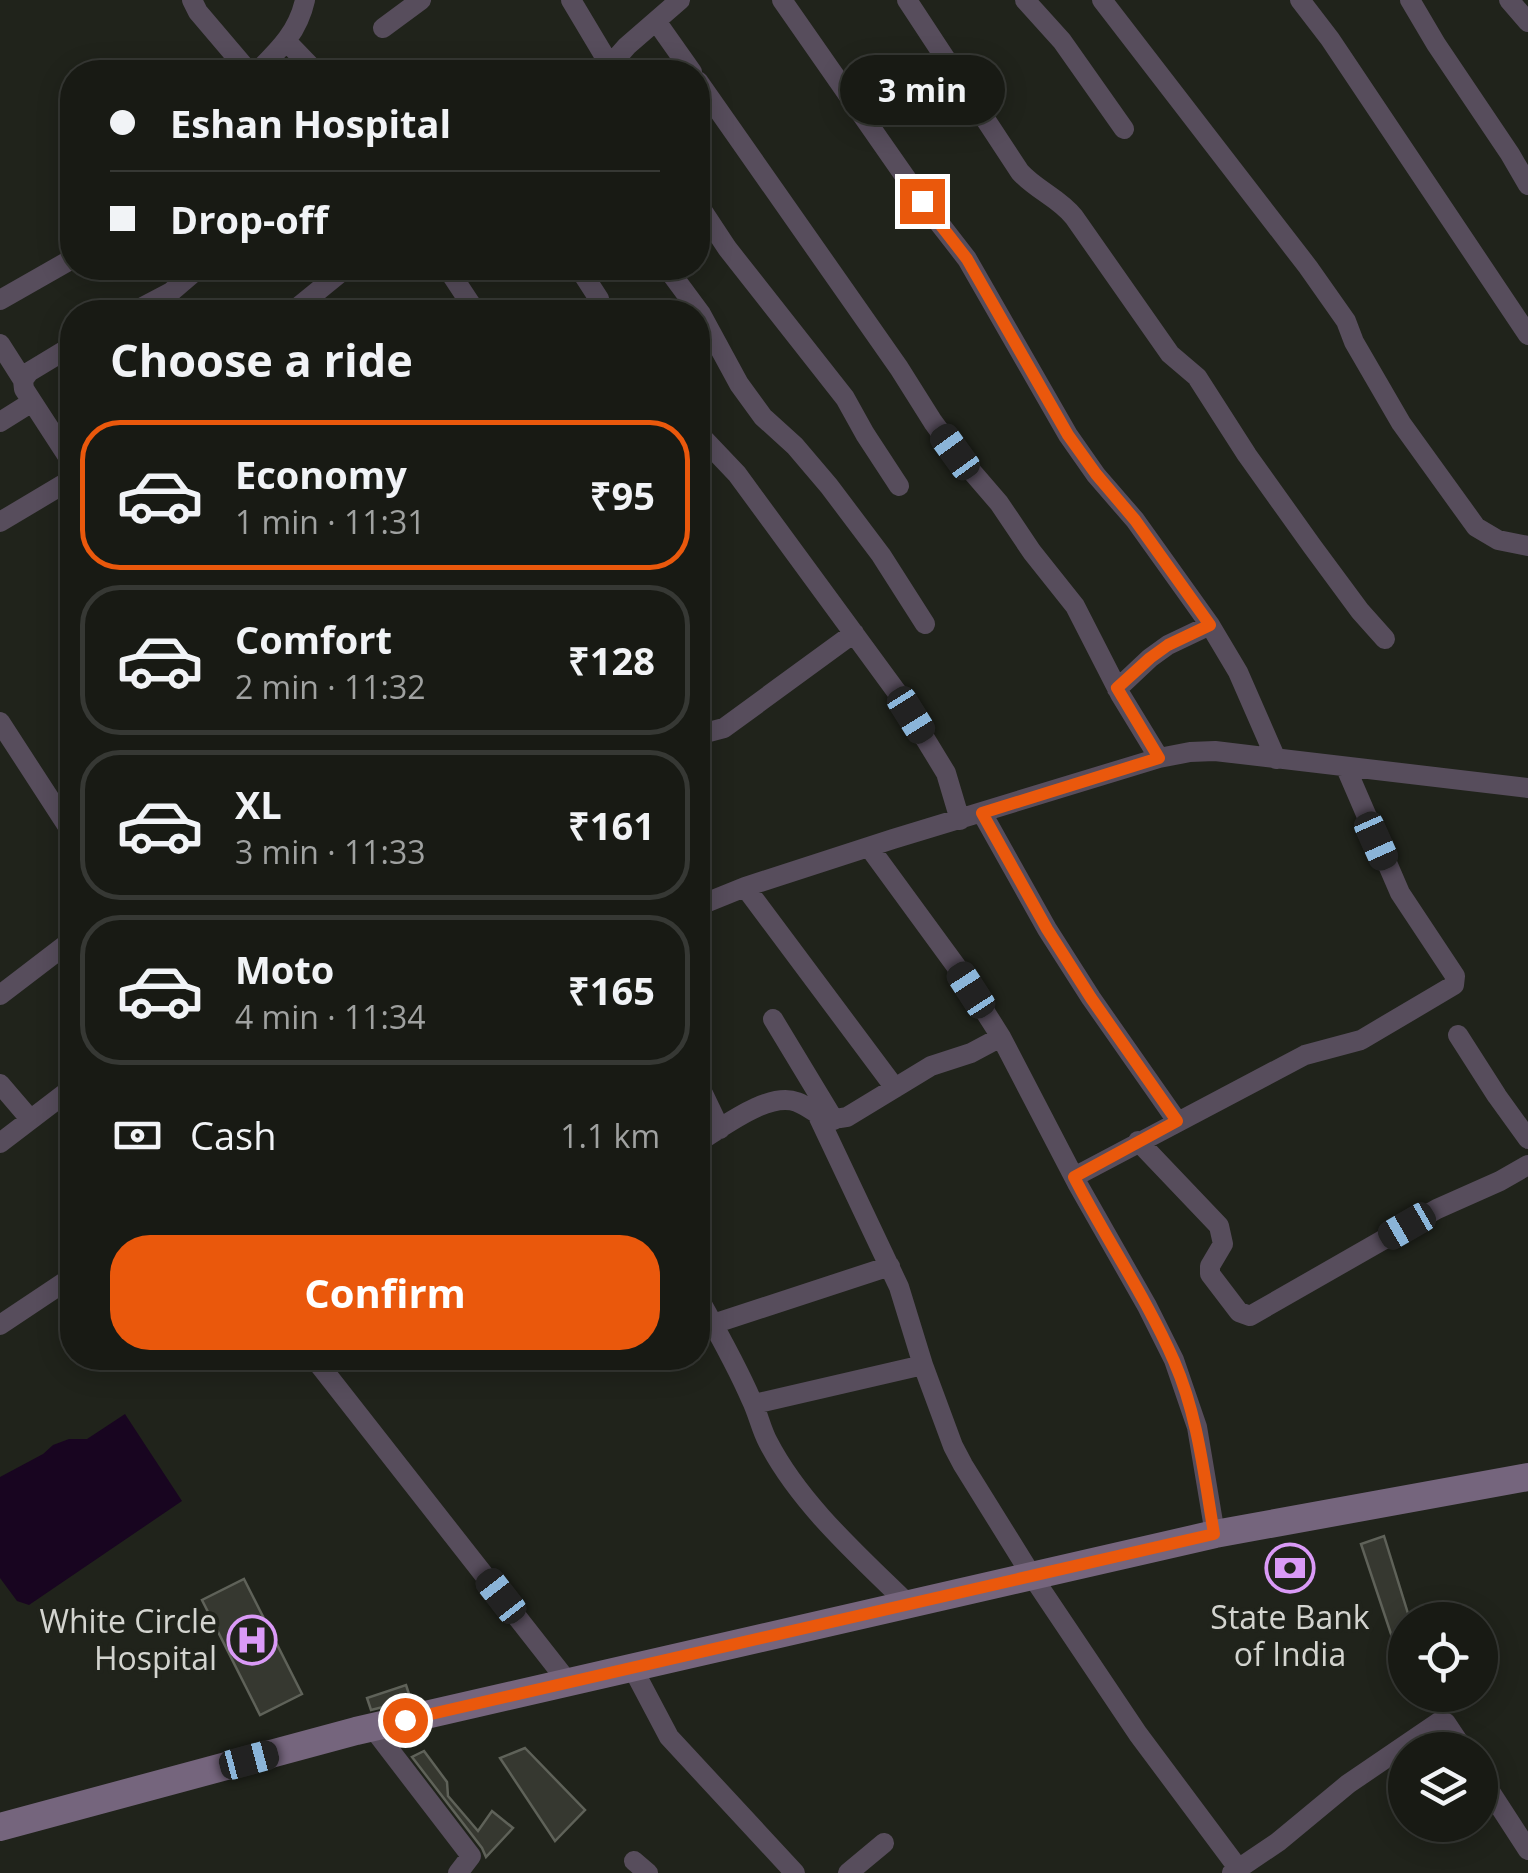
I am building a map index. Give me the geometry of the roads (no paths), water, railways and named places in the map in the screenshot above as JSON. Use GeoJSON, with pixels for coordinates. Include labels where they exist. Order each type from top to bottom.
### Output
{"type":"FeatureCollection","features":[{"type":"Feature","properties":{"kind":"main road"},"geometry":{"type":"LineString","coordinates":[[0,1827],[372,1727],[632,1667],[1214,1534],[1528,1477]]}},
{"type":"Feature","properties":{"kind":"street"},"geometry":{"type":"LineString","coordinates":[[192,0],[239,60]]}},
{"type":"Feature","properties":{"kind":"street"},"geometry":{"type":"LineString","coordinates":[[269,60],[299,22],[305,0]]}},
{"type":"Feature","properties":{"kind":"street"},"geometry":{"type":"LineString","coordinates":[[382,28],[422,0]]}},
{"type":"Feature","properties":{"kind":"street"},"geometry":{"type":"LineString","coordinates":[[571,0],[604,60]]}},
{"type":"Feature","properties":{"kind":"street"},"geometry":{"type":"LineString","coordinates":[[619,60],[680,0]]}},
{"type":"Feature","properties":{"kind":"street"},"geometry":{"type":"LineString","coordinates":[[782,0],[967,259],[1068,435],[1210,625],[1238,672],[1276,759]]}},
{"type":"Feature","properties":{"kind":"street"},"geometry":{"type":"LineString","coordinates":[[907,0],[1020,172],[1074,217],[1170,354],[1197,377],[1312,546],[1385,639]]}},
{"type":"Feature","properties":{"kind":"street"},"geometry":{"type":"LineString","coordinates":[[1026,0],[1062,41],[1124,129]]}},
{"type":"Feature","properties":{"kind":"street"},"geometry":{"type":"LineString","coordinates":[[1102,0],[1346,321],[1401,423],[1476,527],[1498,540],[1528,546]]}},
{"type":"Feature","properties":{"kind":"street"},"geometry":{"type":"LineString","coordinates":[[1300,0],[1528,334]]}},
{"type":"Feature","properties":{"kind":"street"},"geometry":{"type":"LineString","coordinates":[[1410,0],[1528,185]]}},
{"type":"Feature","properties":{"kind":"street"},"geometry":{"type":"LineString","coordinates":[[1509,0],[1528,22]]}},
{"type":"Feature","properties":{"kind":"street"},"geometry":{"type":"LineString","coordinates":[[656,21],[684,60]]}},
{"type":"Feature","properties":{"kind":"street"},"geometry":{"type":"LineString","coordinates":[[287,42],[304,60]]}},
{"type":"Feature","properties":{"kind":"street"},"geometry":{"type":"LineString","coordinates":[[710,98],[933,422],[1000,503],[1075,606],[1159,758]]}},
{"type":"Feature","properties":{"kind":"street"},"geometry":{"type":"LineString","coordinates":[[710,221],[845,398],[899,486]]}},
{"type":"Feature","properties":{"kind":"street"},"geometry":{"type":"LineString","coordinates":[[0,300],[60,266]]}},
{"type":"Feature","properties":{"kind":"street"},"geometry":{"type":"LineString","coordinates":[[156,300],[184,280]]}},
{"type":"Feature","properties":{"kind":"street"},"geometry":{"type":"LineString","coordinates":[[307,300],[331,280]]}},
{"type":"Feature","properties":{"kind":"street"},"geometry":{"type":"LineString","coordinates":[[710,331],[762,417],[796,446],[829,486],[881,555],[924,624]]}},
{"type":"Feature","properties":{"kind":"street"},"geometry":{"type":"LineString","coordinates":[[0,344],[60,445]]}},
{"type":"Feature","properties":{"kind":"street"},"geometry":{"type":"LineString","coordinates":[[23,380],[60,353]]}},
{"type":"Feature","properties":{"kind":"street"},"geometry":{"type":"LineString","coordinates":[[0,422],[32,402]]}},
{"type":"Feature","properties":{"kind":"street"},"geometry":{"type":"LineString","coordinates":[[710,446],[737,474],[896,691],[946,774],[960,820]]}},
{"type":"Feature","properties":{"kind":"street"},"geometry":{"type":"LineString","coordinates":[[0,522],[60,486]]}},
{"type":"Feature","properties":{"kind":"street"},"geometry":{"type":"LineString","coordinates":[[1117,688],[1168,645],[1210,625]]}},
{"type":"Feature","properties":{"kind":"street"},"geometry":{"type":"LineString","coordinates":[[710,732],[724,728],[854,633]]}},
{"type":"Feature","properties":{"kind":"street"},"geometry":{"type":"LineString","coordinates":[[0,722],[60,814]]}},
{"type":"Feature","properties":{"kind":"street"},"geometry":{"type":"LineString","coordinates":[[710,901],[869,847],[1159,758],[1190,752],[1214,751],[1528,788]]}},
{"type":"Feature","properties":{"kind":"street"},"geometry":{"type":"LineString","coordinates":[[1074,1177],[1306,1056],[1361,1040],[1454,985],[1455,976],[1400,893],[1346,768]]}},
{"type":"Feature","properties":{"kind":"street"},"geometry":{"type":"LineString","coordinates":[[982,813],[1047,929],[1177,1121]]}},
{"type":"Feature","properties":{"kind":"street"},"geometry":{"type":"LineString","coordinates":[[869,847],[956,966],[1001,1037],[1147,1306],[1174,1360],[1196,1427],[1214,1534]]}},
{"type":"Feature","properties":{"kind":"street"},"geometry":{"type":"LineString","coordinates":[[744,887],[895,1088]]}},
{"type":"Feature","properties":{"kind":"street"},"geometry":{"type":"LineString","coordinates":[[0,995],[60,949]]}},
{"type":"Feature","properties":{"kind":"street"},"geometry":{"type":"LineString","coordinates":[[773,1019],[827,1119],[890,1266],[953,1446],[1032,1576],[1235,1870],[1278,1842],[1388,1757]]}},
{"type":"Feature","properties":{"kind":"street"},"geometry":{"type":"LineString","coordinates":[[1458,1035],[1528,1139]]}},
{"type":"Feature","properties":{"kind":"street"},"geometry":{"type":"LineString","coordinates":[[710,1134],[754,1108],[786,1100],[827,1119],[847,1117],[931,1066],[1001,1037]]}},
{"type":"Feature","properties":{"kind":"street"},"geometry":{"type":"LineString","coordinates":[[0,1084],[30,1120]]}},
{"type":"Feature","properties":{"kind":"street"},"geometry":{"type":"LineString","coordinates":[[0,1143],[60,1097]]}},
{"type":"Feature","properties":{"kind":"street"},"geometry":{"type":"LineString","coordinates":[[710,1108],[720,1128]]}},
{"type":"Feature","properties":{"kind":"street"},"geometry":{"type":"LineString","coordinates":[[1138,1141],[1219,1226],[1223,1244],[1210,1266],[1210,1274],[1239,1312],[1250,1316],[1437,1209],[1528,1165]]}},
{"type":"Feature","properties":{"kind":"street"},"geometry":{"type":"LineString","coordinates":[[713,1324],[890,1266]]}},
{"type":"Feature","properties":{"kind":"street"},"geometry":{"type":"LineString","coordinates":[[0,1325],[60,1286]]}},
{"type":"Feature","properties":{"kind":"street"},"geometry":{"type":"LineString","coordinates":[[710,1319],[754,1404],[767,1441],[810,1504],[908,1604]]}},
{"type":"Feature","properties":{"kind":"street"},"geometry":{"type":"LineString","coordinates":[[754,1404],[922,1364]]}},
{"type":"Feature","properties":{"kind":"street"},"geometry":{"type":"LineString","coordinates":[[323,1370],[568,1682]]}},
{"type":"Feature","properties":{"kind":"street"},"geometry":{"type":"LineString","coordinates":[[632,1667],[669,1737],[795,1873]]}},
{"type":"Feature","properties":{"kind":"street"},"geometry":{"type":"LineString","coordinates":[[1424,1732],[1446,1722],[1452,1732]]}},
{"type":"Feature","properties":{"kind":"street"},"geometry":{"type":"LineString","coordinates":[[372,1727],[472,1856],[458,1873]]}},
{"type":"Feature","properties":{"kind":"street"},"geometry":{"type":"LineString","coordinates":[[1498,1804],[1528,1850]]}},
{"type":"Feature","properties":{"kind":"street"},"geometry":{"type":"LineString","coordinates":[[848,1873],[884,1843]]}},
{"type":"Feature","properties":{"kind":"place","name":"State Bank of India"},"geometry":{"type":"Point","coordinates":[1290,1568]}},
{"type":"Feature","properties":{"kind":"place","name":"White Circle Hospital"},"geometry":{"type":"Point","coordinates":[252,1640]}}]}
